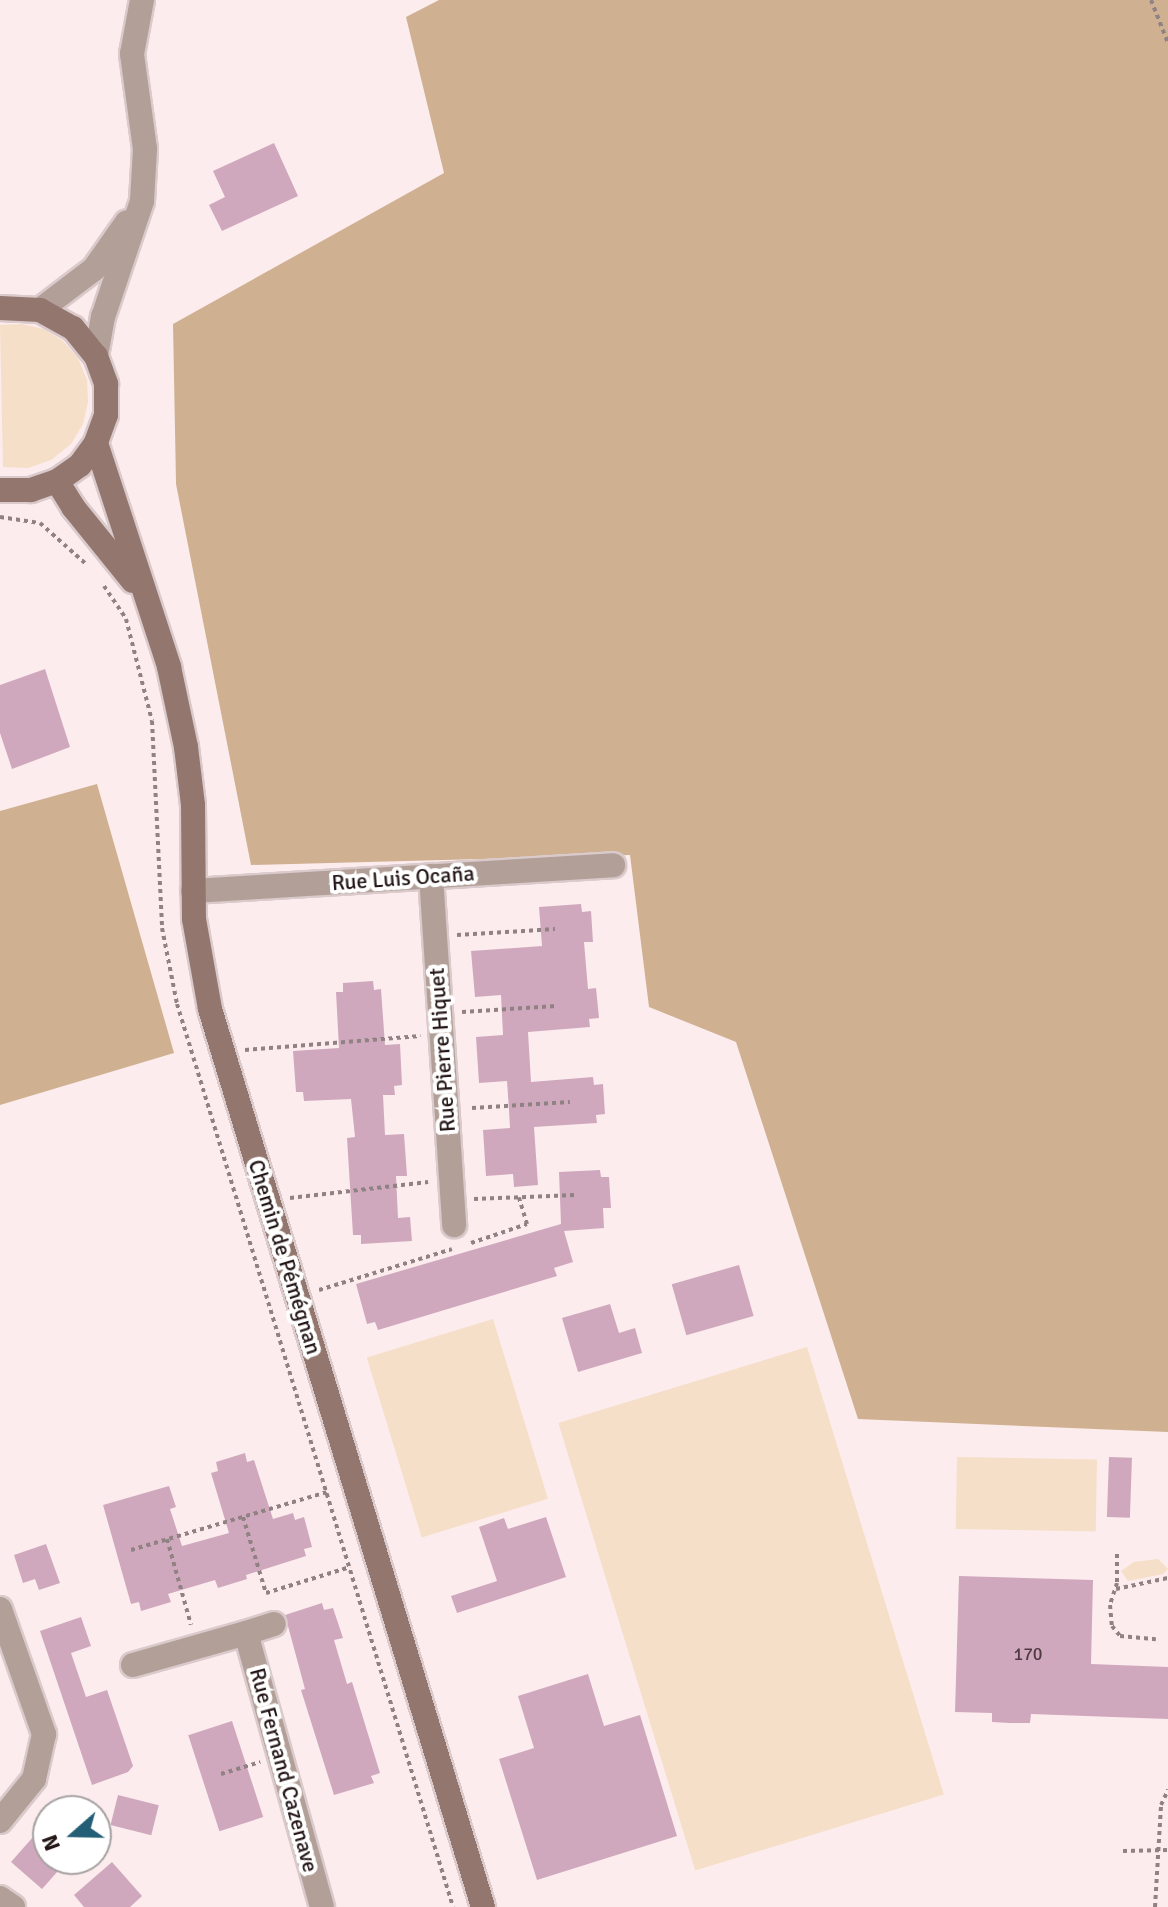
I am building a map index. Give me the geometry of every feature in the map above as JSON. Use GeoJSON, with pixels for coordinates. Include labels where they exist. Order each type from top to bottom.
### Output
{"type":"FeatureCollection","features":[{"type":"Feature","properties":{"kind":"street"},"geometry":{"type":"LineString","coordinates":[[96,356],[103,317],[142,201],[145,149],[132,54],[142,0]]}},
{"type":"Feature","properties":{"kind":"street"},"geometry":{"type":"LineString","coordinates":[[40,310],[94,269],[142,201]]}},
{"type":"Feature","properties":{"kind":"street"},"geometry":{"type":"LineString","coordinates":[[0,490],[31,490],[57,481],[80,465],[96,443],[106,415],[106,384],[96,356],[73,328],[40,310],[1,307]]}},
{"type":"Feature","properties":{"kind":"street","name":"Chemin de Pémégnan"},"geometry":{"type":"LineString","coordinates":[[96,443],[169,667],[186,747],[193,805],[193,891],[201,965],[223,1051],[483,1907]]}},
{"type":"Feature","properties":{"kind":"street","name":"Chemin de Pémégnan"},"geometry":{"type":"LineString","coordinates":[[57,481],[73,507],[145,596]]}},
{"type":"Feature","properties":{"kind":"street","name":"Rue Luis Ocaña"},"geometry":{"type":"LineString","coordinates":[[193,891],[613,865]]}},
{"type":"Feature","properties":{"kind":"street","name":"Rue Pierre Hiquet"},"geometry":{"type":"LineString","coordinates":[[431,876],[436,1024],[449,1202]]}},
{"type":"Feature","properties":{"kind":"street"},"geometry":{"type":"LineString","coordinates":[[0,1609],[44,1734],[34,1779],[0,1821]]}},
{"type":"Feature","properties":{"kind":"street"},"geometry":{"type":"LineString","coordinates":[[133,1665],[274,1624]]}},
{"type":"Feature","properties":{"kind":"street","name":"Rue Fernand Cazenave"},"geometry":{"type":"LineString","coordinates":[[246,1633],[322,1907]]}},
{"type":"Feature","properties":{"kind":"street"},"geometry":{"type":"LineString","coordinates":[[0,1898],[13,1907]]}},
{"type":"Feature","properties":{"kind":"path"},"geometry":{"type":"LineString","coordinates":[[1151,0],[1168,43]]}},
{"type":"Feature","properties":{"kind":"path"},"geometry":{"type":"LineString","coordinates":[[0,517],[40,523]]}},
{"type":"Feature","properties":{"kind":"path"},"geometry":{"type":"LineString","coordinates":[[435,936],[555,929]]}},
{"type":"Feature","properties":{"kind":"path"},"geometry":{"type":"LineString","coordinates":[[223,1051],[557,1006]]}},
{"type":"Feature","properties":{"kind":"path"},"geometry":{"type":"LineString","coordinates":[[472,1108],[570,1102]]}},
{"type":"Feature","properties":{"kind":"path"},"geometry":{"type":"LineString","coordinates":[[268,1200],[449,1202],[575,1195]]}},
{"type":"Feature","properties":{"kind":"path"},"geometry":{"type":"LineString","coordinates":[[297,1297],[527,1224],[519,1197]]}},
{"type":"Feature","properties":{"kind":"path"},"geometry":{"type":"LineString","coordinates":[[131,1550],[327,1492]]}},
{"type":"Feature","properties":{"kind":"path"},"geometry":{"type":"LineString","coordinates":[[243,1517],[266,1593],[350,1567]]}},
{"type":"Feature","properties":{"kind":"path"},"geometry":{"type":"LineString","coordinates":[[167,1539],[197,1646]]}},
{"type":"Feature","properties":{"kind":"path"},"geometry":{"type":"LineString","coordinates":[[1117,1554],[1116,1589],[1110,1605],[1112,1626],[1120,1636],[1156,1639]]}},
{"type":"Feature","properties":{"kind":"path"},"geometry":{"type":"LineString","coordinates":[[1116,1589],[1168,1578]]}},
{"type":"Feature","properties":{"kind":"path"},"geometry":{"type":"LineString","coordinates":[[221,1774],[278,1757]]}},
{"type":"Feature","properties":{"kind":"path"},"geometry":{"type":"LineString","coordinates":[[1155,1907],[1161,1805],[1168,1790]]}},
{"type":"Feature","properties":{"kind":"path"},"geometry":{"type":"LineString","coordinates":[[1123,1851],[1168,1850]]}},
{"type":"Feature","properties":{"kind":"shaded area"},"geometry":{"type":"Polygon","coordinates":[[[439,0],[1168,0],[1168,1432],[858,1419],[736,1042],[649,1007],[630,855],[251,865],[176,484],[173,324],[444,173],[406,17],[439,0]]]}},
{"type":"Feature","properties":{"kind":"shaded area"},"geometry":{"type":"Polygon","coordinates":[[[22,324],[44,329],[63,341],[78,358],[87,380],[88,402],[83,424],[71,444],[51,460],[28,468],[3,467],[0,325],[22,324]]]}},
{"type":"Feature","properties":{"kind":"shaded area"},"geometry":{"type":"Polygon","coordinates":[[[97,784],[174,1053],[0,1105],[0,811],[97,784]]]}},
{"type":"Feature","properties":{"kind":"shaded area"},"geometry":{"type":"Polygon","coordinates":[[[493,1319],[548,1499],[422,1537],[367,1358],[493,1319]]]}},
{"type":"Feature","properties":{"kind":"shaded area"},"geometry":{"type":"Polygon","coordinates":[[[807,1347],[944,1795],[695,1871],[558,1423],[807,1347]]]}},
{"type":"Feature","properties":{"kind":"shaded area"},"geometry":{"type":"Polygon","coordinates":[[[957,1457],[1097,1459],[1096,1531],[956,1529],[957,1457]]]}},
{"type":"Feature","properties":{"kind":"shaded area"},"geometry":{"type":"Polygon","coordinates":[[[1158,1559],[1168,1569],[1163,1574],[1128,1581],[1121,1571],[1134,1562],[1158,1559]]]}},
{"type":"Feature","properties":{"kind":"building"},"geometry":{"type":"Polygon","coordinates":[[[274,143],[298,196],[222,231],[209,205],[225,197],[213,171],[274,143]]]}},
{"type":"Feature","properties":{"kind":"building"},"geometry":{"type":"Polygon","coordinates":[[[45,669],[70,747],[12,769],[0,733],[0,685],[45,669]]]}},
{"type":"Feature","properties":{"kind":"building"},"geometry":{"type":"Polygon","coordinates":[[[581,904],[582,912],[591,911],[593,942],[584,942],[588,989],[596,988],[599,1018],[589,1019],[590,1027],[528,1032],[531,1082],[593,1077],[594,1085],[603,1084],[605,1114],[596,1115],[597,1123],[534,1127],[538,1185],[514,1187],[513,1174],[486,1176],[483,1130],[510,1128],[509,1110],[507,1081],[479,1083],[476,1037],[503,1035],[501,995],[475,997],[471,951],[542,946],[539,907],[581,904]]]}},
{"type":"Feature","properties":{"kind":"building"},"geometry":{"type":"Polygon","coordinates":[[[373,981],[374,990],[381,989],[385,1045],[400,1044],[402,1085],[394,1086],[395,1095],[383,1095],[385,1135],[404,1134],[407,1176],[396,1176],[398,1218],[410,1217],[412,1241],[361,1244],[361,1235],[353,1235],[347,1138],[355,1137],[351,1099],[304,1101],[303,1092],[296,1092],[293,1051],[339,1048],[336,992],[343,992],[343,983],[373,981]]]}},
{"type":"Feature","properties":{"kind":"building"},"geometry":{"type":"Polygon","coordinates":[[[600,1170],[601,1177],[609,1177],[611,1208],[603,1208],[604,1228],[564,1231],[573,1262],[554,1268],[557,1276],[378,1330],[375,1322],[367,1324],[356,1284],[561,1224],[559,1172],[600,1170]]]}},
{"type":"Feature","properties":{"kind":"building"},"geometry":{"type":"Polygon","coordinates":[[[739,1265],[754,1316],[686,1335],[672,1284],[739,1265]]]}},
{"type":"Feature","properties":{"kind":"building"},"geometry":{"type":"Polygon","coordinates":[[[610,1304],[619,1333],[635,1328],[642,1353],[578,1372],[562,1318],[610,1304]]]}},
{"type":"Feature","properties":{"kind":"building"},"geometry":{"type":"Polygon","coordinates":[[[245,1453],[247,1462],[254,1460],[273,1519],[293,1513],[295,1520],[304,1517],[312,1547],[304,1549],[306,1556],[246,1575],[247,1579],[218,1588],[215,1580],[168,1594],[171,1602],[141,1611],[139,1602],[131,1604],[103,1505],[169,1486],[176,1507],[170,1509],[182,1546],[229,1533],[211,1473],[218,1471],[216,1462],[245,1453]]]}},
{"type":"Feature","properties":{"kind":"building"},"geometry":{"type":"Polygon","coordinates":[[[1109,1457],[1132,1458],[1130,1518],[1107,1517],[1109,1457]]]}},
{"type":"Feature","properties":{"kind":"building"},"geometry":{"type":"Polygon","coordinates":[[[546,1517],[566,1577],[457,1613],[451,1596],[497,1581],[479,1527],[504,1518],[508,1529],[546,1517]]]}},
{"type":"Feature","properties":{"kind":"building"},"geometry":{"type":"Polygon","coordinates":[[[46,1544],[60,1583],[39,1590],[35,1579],[23,1583],[14,1555],[46,1544]]]}},
{"type":"Feature","properties":{"kind":"building"},"geometry":{"type":"Polygon","coordinates":[[[959,1576],[1093,1580],[1091,1664],[1168,1667],[1168,1719],[1031,1714],[1030,1723],[1010,1723],[992,1722],[992,1713],[955,1712],[959,1576]]]}},
{"type":"Feature","properties":{"kind":"building"},"geometry":{"type":"Polygon","coordinates":[[[322,1603],[324,1610],[333,1608],[343,1638],[334,1640],[347,1684],[352,1682],[380,1773],[371,1776],[374,1783],[334,1795],[301,1690],[305,1689],[285,1615],[322,1603]]]}},
{"type":"Feature","properties":{"kind":"building"},"geometry":{"type":"Polygon","coordinates":[[[81,1617],[91,1646],[71,1653],[86,1697],[107,1690],[133,1766],[128,1772],[92,1785],[40,1631],[81,1617]]]}},
{"type":"Feature","properties":{"kind":"building"},"geometry":{"type":"Polygon","coordinates":[[[588,1674],[604,1726],[640,1715],[677,1836],[537,1880],[499,1759],[534,1748],[518,1696],[588,1674]]]}},
{"type":"Feature","properties":{"kind":"building"},"geometry":{"type":"Polygon","coordinates":[[[232,1721],[263,1817],[219,1831],[188,1735],[232,1721]]]}},
{"type":"Feature","properties":{"kind":"building"},"geometry":{"type":"Polygon","coordinates":[[[118,1795],[159,1805],[151,1835],[112,1825],[118,1795]]]}},
{"type":"Feature","properties":{"kind":"building"},"geometry":{"type":"Polygon","coordinates":[[[32,1838],[32,1875],[54,1875],[42,1889],[11,1862],[32,1838]]]}},
{"type":"Feature","properties":{"kind":"building"},"geometry":{"type":"Polygon","coordinates":[[[112,1862],[142,1896],[130,1907],[84,1907],[74,1895],[97,1875],[112,1875],[112,1862]]]}}]}
